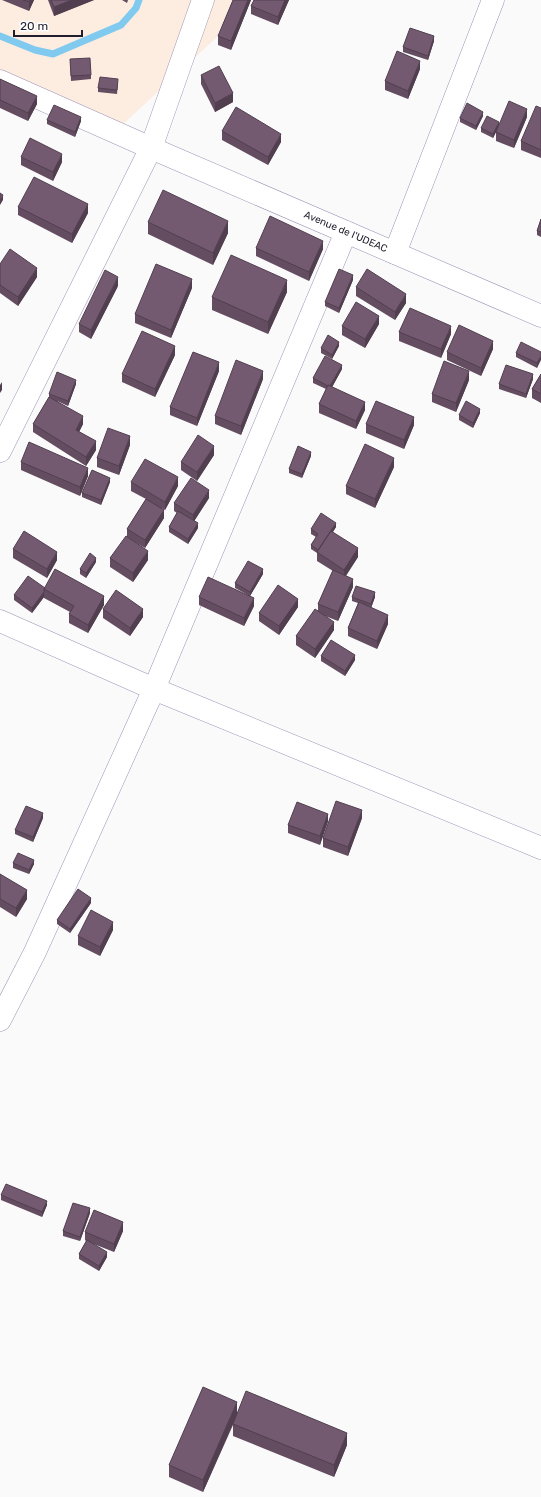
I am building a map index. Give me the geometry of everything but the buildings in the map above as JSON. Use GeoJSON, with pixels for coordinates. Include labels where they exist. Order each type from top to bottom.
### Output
{"type":"FeatureCollection","features":[{"type":"Feature","properties":{"kind":"street"},"geometry":{"type":"LineString","coordinates":[[0,452],[151,148],[203,0]]}},
{"type":"Feature","properties":{"kind":"street"},"geometry":{"type":"LineString","coordinates":[[395,254],[493,0]]}},
{"type":"Feature","properties":{"kind":"street","name":"Avenue de I'UDEAC"},"geometry":{"type":"LineString","coordinates":[[0,81],[395,254],[541,316]]}},
{"type":"Feature","properties":{"kind":"street"},"geometry":{"type":"LineString","coordinates":[[0,1020],[35,952],[154,689],[346,232]]}},
{"type":"Feature","properties":{"kind":"street"},"geometry":{"type":"LineString","coordinates":[[0,621],[154,689],[541,848]]}},
{"type":"Feature","properties":{"kind":"shaded area"},"geometry":{"type":"Polygon","coordinates":[[[0,0],[232,0],[217,37],[121,126],[0,80],[0,0]]]}},
{"type":"Feature","properties":{"kind":"waterway"},"geometry":{"type":"LineString","coordinates":[[0,36],[35,50],[53,54],[121,25],[136,8],[139,0]]}}]}
